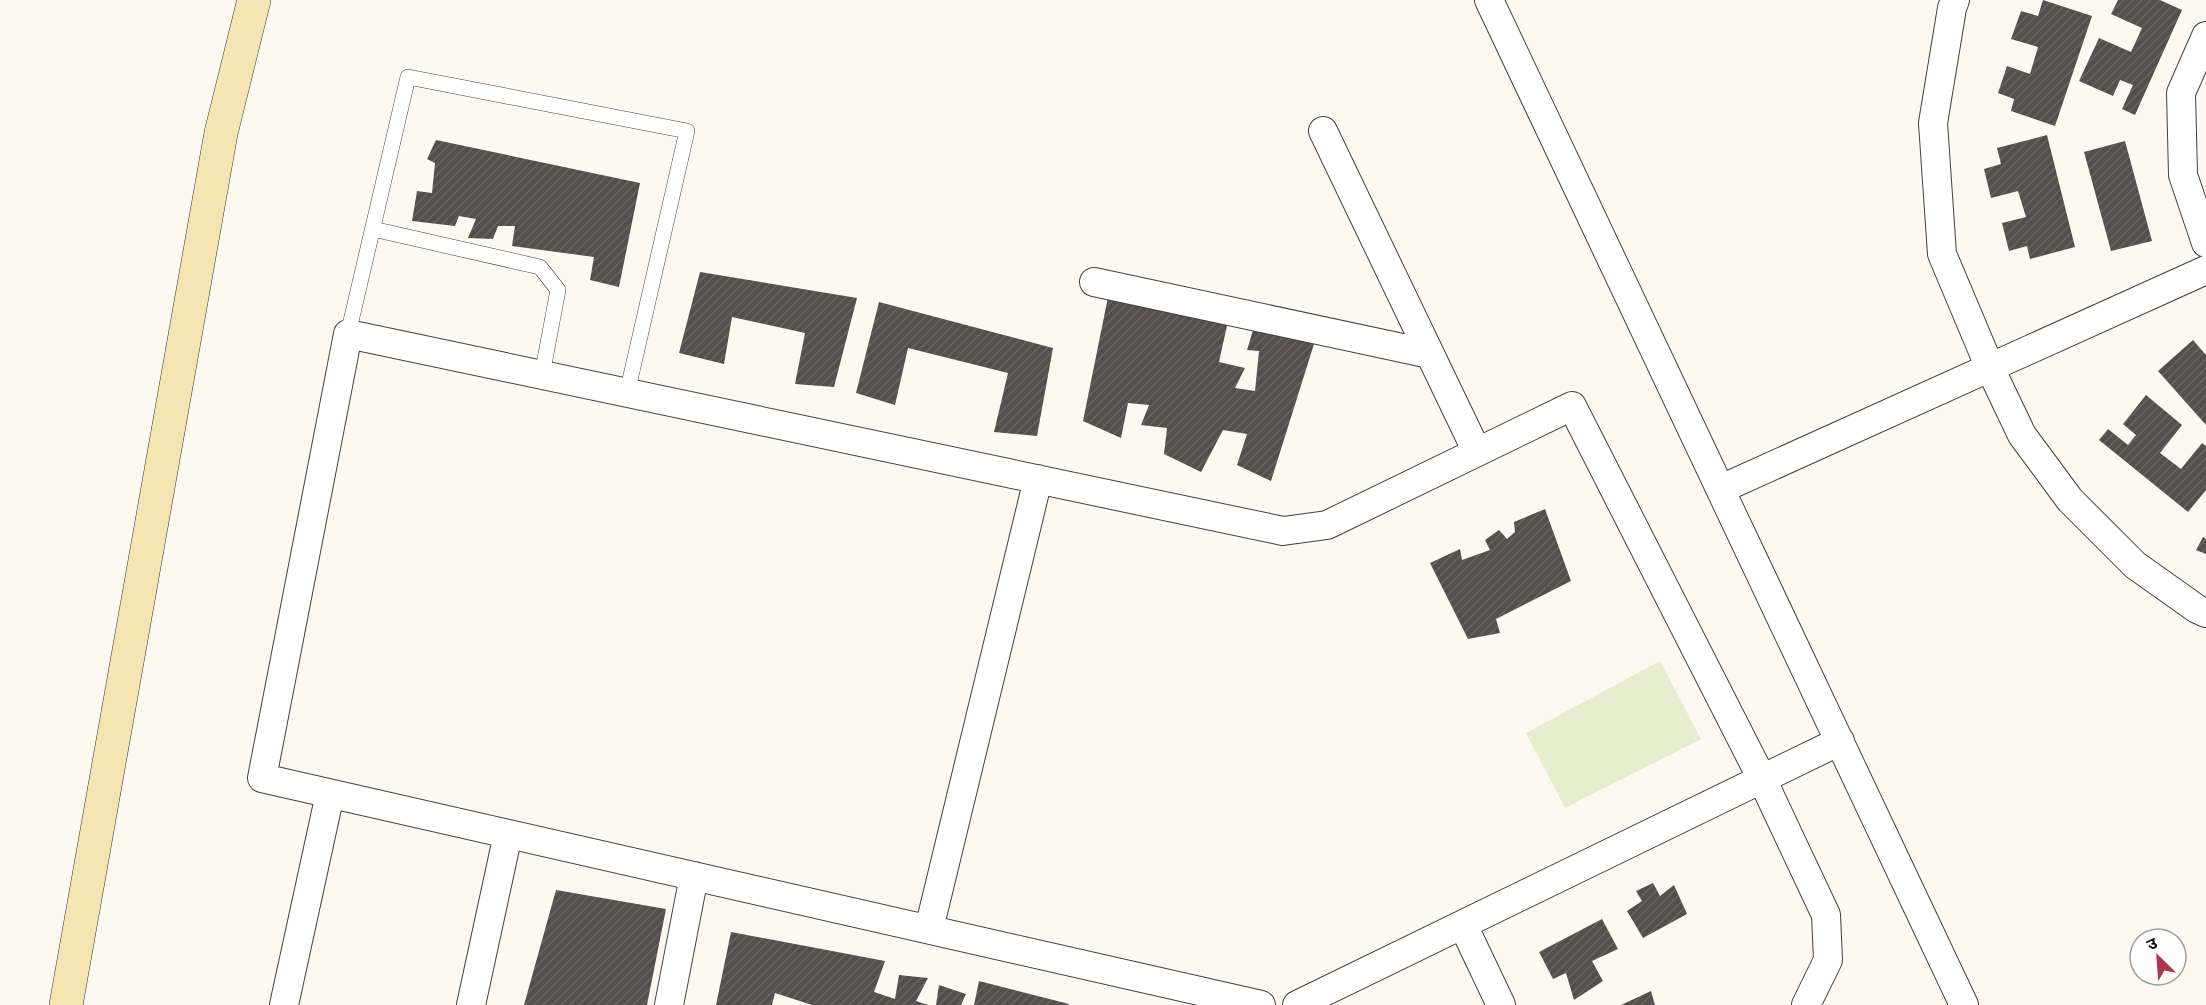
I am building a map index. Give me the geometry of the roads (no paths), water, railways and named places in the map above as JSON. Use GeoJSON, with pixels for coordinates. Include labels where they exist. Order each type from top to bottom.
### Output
{"type":"FeatureCollection","features":[{"type":"Feature","properties":{"kind":"street"},"geometry":{"type":"LineString","coordinates":[[66,1005],[221,133],[254,0]]}},
{"type":"Feature","properties":{"kind":"street"},"geometry":{"type":"LineString","coordinates":[[1489,0],[1964,1005]]}},
{"type":"Feature","properties":{"kind":"street"},"geometry":{"type":"LineString","coordinates":[[1955,0],[1934,123],[1942,254],[1990,368],[2022,435],[2070,500],[2135,565],[2206,613]]}},
{"type":"Feature","properties":{"kind":"street"},"geometry":{"type":"LineString","coordinates":[[2206,36],[2181,93],[2183,175],[2206,243]]}},
{"type":"Feature","properties":{"kind":"street"},"geometry":{"type":"LineString","coordinates":[[1323,131],[1477,452]]}},
{"type":"Feature","properties":{"kind":"street"},"geometry":{"type":"LineString","coordinates":[[1721,489],[2206,270]]}},
{"type":"Feature","properties":{"kind":"street"},"geometry":{"type":"LineString","coordinates":[[1094,282],[1430,354]]}},
{"type":"Feature","properties":{"kind":"street"},"geometry":{"type":"LineString","coordinates":[[1261,1005],[262,778],[348,334],[1283,531],[1327,525],[1572,406],[1762,780],[1826,915],[1828,960],[1806,1005]]}},
{"type":"Feature","properties":{"kind":"street"},"geometry":{"type":"LineString","coordinates":[[929,929],[1038,479]]}},
{"type":"Feature","properties":{"kind":"street"},"geometry":{"type":"LineString","coordinates":[[1297,1005],[1840,741]]}},
{"type":"Feature","properties":{"kind":"street"},"geometry":{"type":"LineString","coordinates":[[284,1005],[330,794]]}},
{"type":"Feature","properties":{"kind":"street"},"geometry":{"type":"LineString","coordinates":[[471,1005],[508,834]]}},
{"type":"Feature","properties":{"kind":"street"},"geometry":{"type":"LineString","coordinates":[[669,1005],[694,876]]}},
{"type":"Feature","properties":{"kind":"street"},"geometry":{"type":"LineString","coordinates":[[1463,925],[1501,1005]]}},
{"type":"Feature","properties":{"kind":"lane"},"geometry":{"type":"LineString","coordinates":[[348,334],[408,76],[687,131],[627,393]]}},
{"type":"Feature","properties":{"kind":"lane"},"geometry":{"type":"LineString","coordinates":[[372,229],[540,267],[558,290],[542,375]]}}]}
